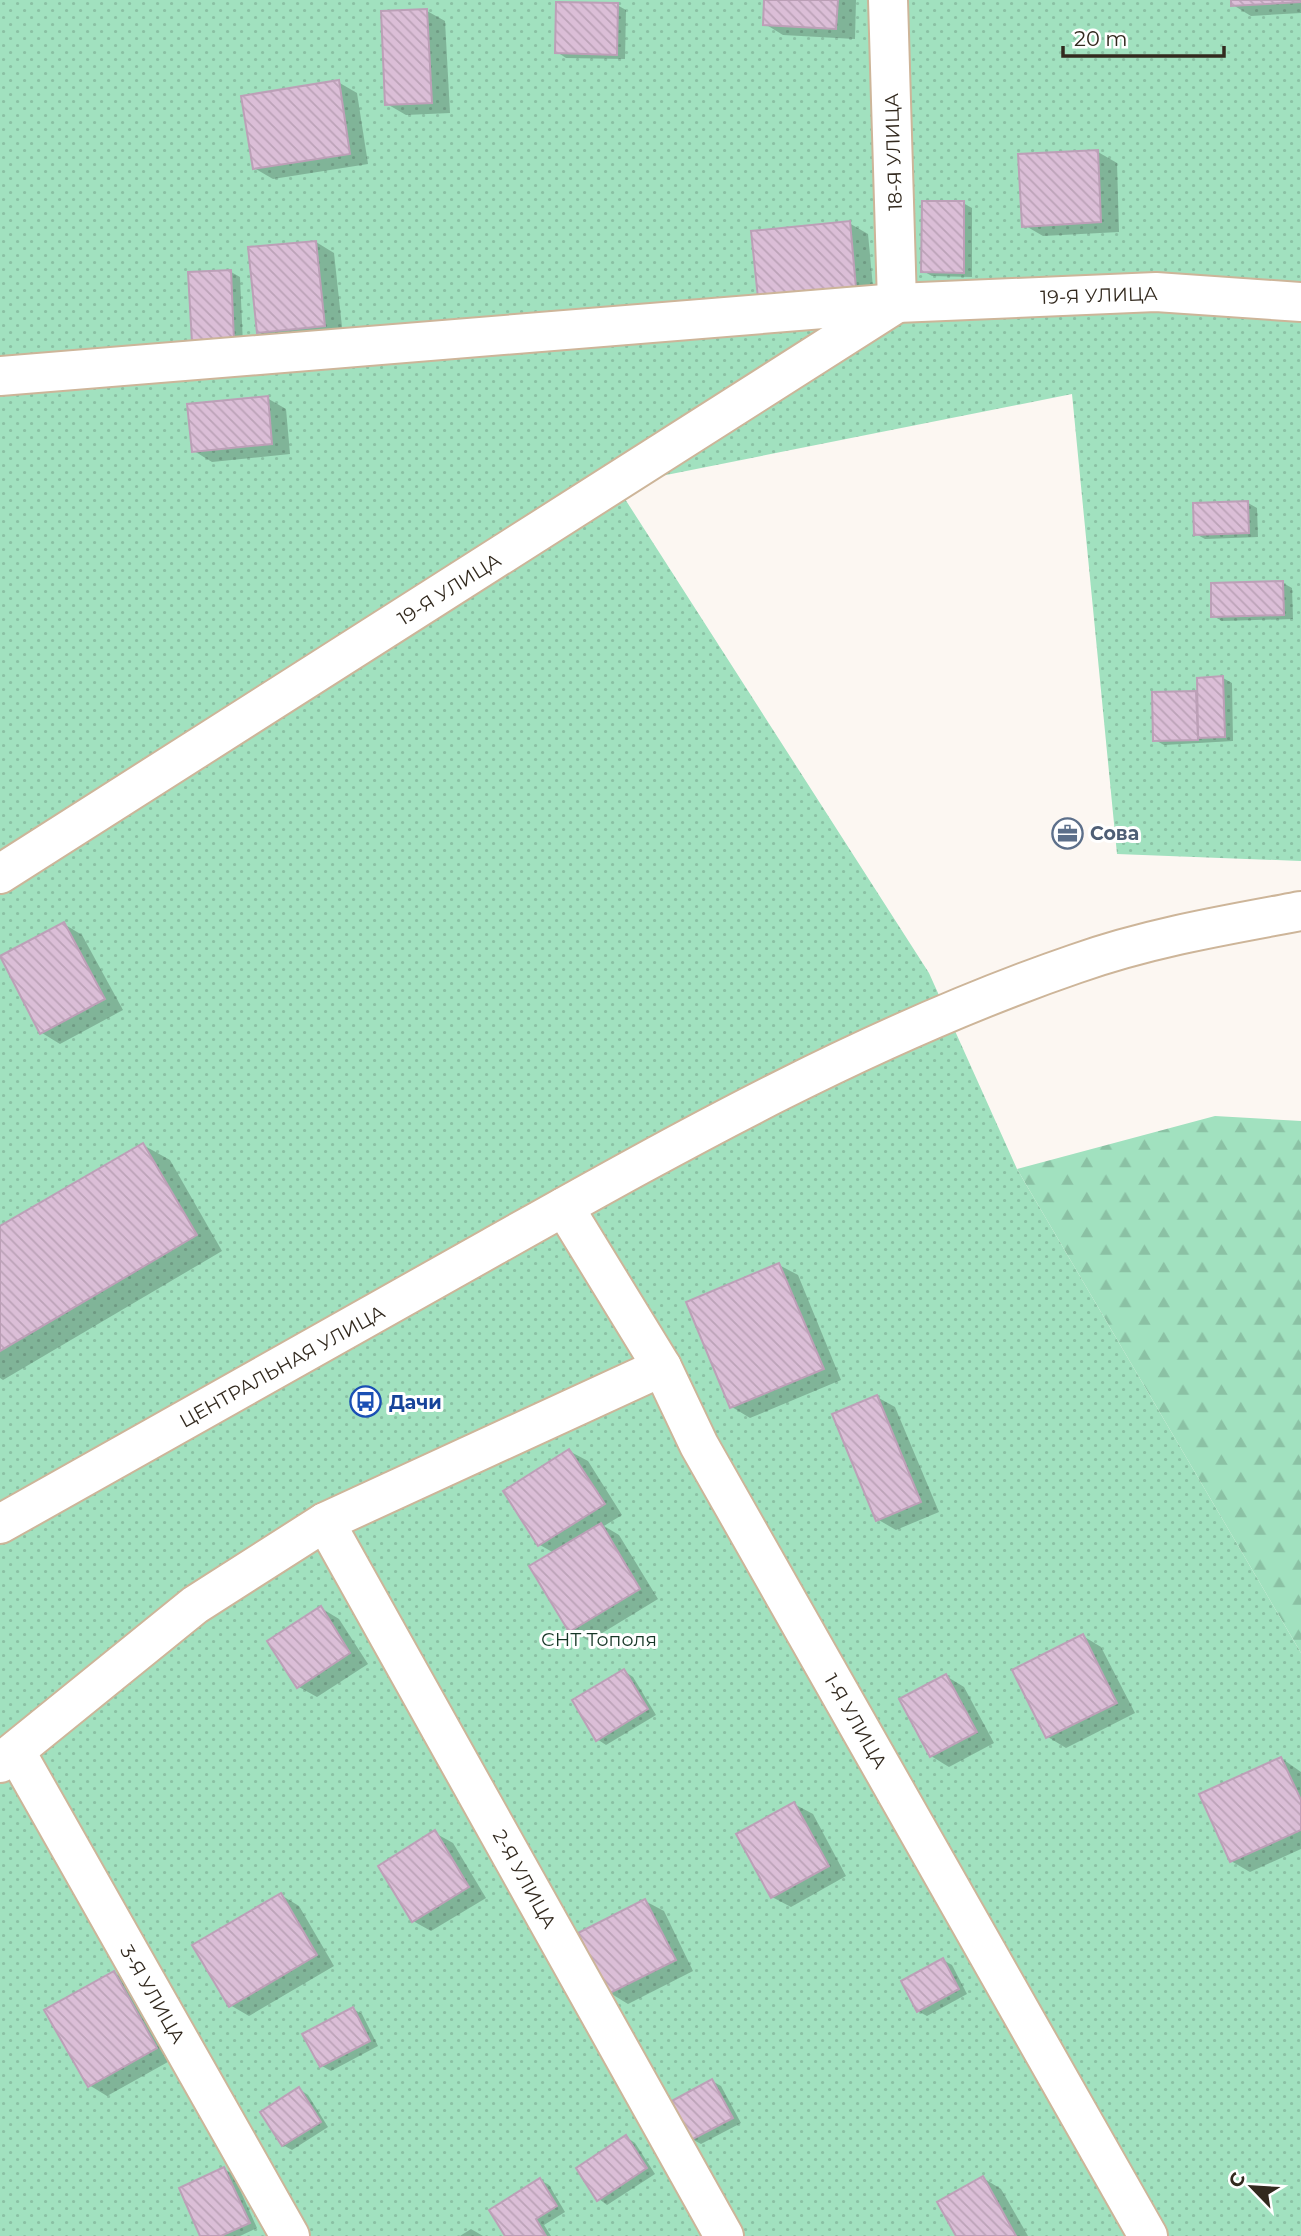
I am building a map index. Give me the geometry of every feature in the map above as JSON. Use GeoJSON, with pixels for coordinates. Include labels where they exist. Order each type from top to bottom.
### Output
{"type":"FeatureCollection","features":[{"type":"Feature","properties":{"kind":"street","name":"18-Я УЛИЦА"},"geometry":{"type":"LineString","coordinates":[[888,0],[897,303]]}},
{"type":"Feature","properties":{"kind":"street","name":"19-Я УЛИЦА"},"geometry":{"type":"LineString","coordinates":[[0,376],[897,303],[1156,292],[1301,302]]}},
{"type":"Feature","properties":{"kind":"street","name":"19-Я УЛИЦА"},"geometry":{"type":"LineString","coordinates":[[0,874],[897,303]]}},
{"type":"Feature","properties":{"kind":"street","name":"ЦЕНТРАЛЬНАЯ УЛИЦА"},"geometry":{"type":"LineString","coordinates":[[0,1524],[564,1207],[789,1086],[960,1008],[1076,963],[1194,930],[1301,911]]}},
{"type":"Feature","properties":{"kind":"street","name":"1-Я УЛИЦА"},"geometry":{"type":"LineString","coordinates":[[564,1207],[662,1367],[706,1458],[1148,2236]]}},
{"type":"Feature","properties":{"kind":"street"},"geometry":{"type":"LineString","coordinates":[[8,1758],[195,1605],[325,1522],[662,1367]]}},
{"type":"Feature","properties":{"kind":"street","name":"2-Я УЛИЦА"},"geometry":{"type":"LineString","coordinates":[[325,1522],[724,2236]]}},
{"type":"Feature","properties":{"kind":"street","name":"3-Я УЛИЦА"},"geometry":{"type":"LineString","coordinates":[[8,1758],[290,2236]]}},
{"type":"Feature","properties":{"kind":"green space","name":"СНТ Тополя"},"geometry":{"type":"Polygon","coordinates":[[[0,0],[1301,0],[1301,861],[1117,854],[1072,394],[616,485],[929,973],[1017,1169],[1301,1653],[1301,2236],[0,2236],[0,0]]]}},
{"type":"Feature","properties":{"kind":"green space"},"geometry":{"type":"Polygon","coordinates":[[[1215,1116],[1301,1121],[1301,1653],[1017,1169],[1215,1116]]]}},
{"type":"Feature","properties":{"kind":"building"},"geometry":{"type":"Polygon","coordinates":[[[764,0],[838,0],[836,29],[763,25],[764,0]]]}},
{"type":"Feature","properties":{"kind":"building"},"geometry":{"type":"Polygon","coordinates":[[[1231,0],[1301,0],[1301,2],[1231,6],[1231,0]]]}},
{"type":"Feature","properties":{"kind":"building"},"geometry":{"type":"Polygon","coordinates":[[[556,2],[618,3],[617,55],[555,53],[556,2]]]}},
{"type":"Feature","properties":{"kind":"building"},"geometry":{"type":"Polygon","coordinates":[[[427,9],[432,103],[385,105],[381,11],[427,9]]]}},
{"type":"Feature","properties":{"kind":"building"},"geometry":{"type":"Polygon","coordinates":[[[339,80],[350,154],[253,169],[241,96],[339,80]]]}},
{"type":"Feature","properties":{"kind":"building"},"geometry":{"type":"Polygon","coordinates":[[[1098,150],[1101,222],[1022,227],[1018,154],[1098,150]]]}},
{"type":"Feature","properties":{"kind":"building"},"geometry":{"type":"Polygon","coordinates":[[[922,201],[964,201],[964,273],[921,272],[922,201]]]}},
{"type":"Feature","properties":{"kind":"building"},"geometry":{"type":"Polygon","coordinates":[[[850,221],[856,288],[758,298],[751,231],[850,221]]]}},
{"type":"Feature","properties":{"kind":"building"},"geometry":{"type":"Polygon","coordinates":[[[316,241],[325,326],[257,333],[248,247],[316,241]]]}},
{"type":"Feature","properties":{"kind":"building"},"geometry":{"type":"Polygon","coordinates":[[[231,270],[234,341],[192,343],[188,272],[231,270]]]}},
{"type":"Feature","properties":{"kind":"building"},"geometry":{"type":"Polygon","coordinates":[[[268,396],[272,444],[192,452],[187,404],[268,396]]]}},
{"type":"Feature","properties":{"kind":"building"},"geometry":{"type":"Polygon","coordinates":[[[1248,501],[1249,533],[1194,535],[1193,503],[1248,501]]]}},
{"type":"Feature","properties":{"kind":"building"},"geometry":{"type":"Polygon","coordinates":[[[1283,581],[1284,615],[1211,617],[1211,583],[1283,581]]]}},
{"type":"Feature","properties":{"kind":"building"},"geometry":{"type":"Polygon","coordinates":[[[1223,676],[1225,737],[1198,738],[1197,678],[1223,676]]]}},
{"type":"Feature","properties":{"kind":"building"},"geometry":{"type":"Polygon","coordinates":[[[1196,691],[1198,740],[1153,741],[1152,692],[1196,691]]]}},
{"type":"Feature","properties":{"kind":"building"},"geometry":{"type":"Polygon","coordinates":[[[64,922],[105,999],[40,1034],[0,956],[64,922]]]}},
{"type":"Feature","properties":{"kind":"building"},"geometry":{"type":"Polygon","coordinates":[[[143,1143],[197,1235],[0,1351],[0,1226],[143,1143]]]}},
{"type":"Feature","properties":{"kind":"building"},"geometry":{"type":"Polygon","coordinates":[[[779,1263],[824,1369],[730,1408],[686,1302],[779,1263]]]}},
{"type":"Feature","properties":{"kind":"building"},"geometry":{"type":"Polygon","coordinates":[[[877,1395],[921,1502],[876,1521],[832,1414],[877,1395]]]}},
{"type":"Feature","properties":{"kind":"building"},"geometry":{"type":"Polygon","coordinates":[[[569,1449],[605,1504],[538,1546],[503,1491],[569,1449]]]}},
{"type":"Feature","properties":{"kind":"building"},"geometry":{"type":"Polygon","coordinates":[[[601,1523],[640,1589],[569,1632],[529,1566],[601,1523]]]}},
{"type":"Feature","properties":{"kind":"building"},"geometry":{"type":"Polygon","coordinates":[[[321,1606],[350,1653],[297,1688],[267,1641],[321,1606]]]}},
{"type":"Feature","properties":{"kind":"building"},"geometry":{"type":"Polygon","coordinates":[[[1083,1634],[1117,1703],[1046,1738],[1012,1670],[1083,1634]]]}},
{"type":"Feature","properties":{"kind":"building"},"geometry":{"type":"Polygon","coordinates":[[[624,1669],[648,1709],[596,1741],[572,1700],[624,1669]]]}},
{"type":"Feature","properties":{"kind":"building"},"geometry":{"type":"Polygon","coordinates":[[[946,1674],[977,1732],[930,1757],[899,1699],[946,1674]]]}},
{"type":"Feature","properties":{"kind":"building"},"geometry":{"type":"Polygon","coordinates":[[[1281,1757],[1301,1800],[1301,1830],[1230,1862],[1199,1794],[1281,1757]]]}},
{"type":"Feature","properties":{"kind":"building"},"geometry":{"type":"Polygon","coordinates":[[[794,1802],[829,1866],[771,1898],[736,1834],[794,1802]]]}},
{"type":"Feature","properties":{"kind":"building"},"geometry":{"type":"Polygon","coordinates":[[[435,1830],[469,1887],[412,1922],[378,1866],[435,1830]]]}},
{"type":"Feature","properties":{"kind":"building"},"geometry":{"type":"Polygon","coordinates":[[[281,1893],[317,1955],[229,2007],[192,1945],[281,1893]]]}},
{"type":"Feature","properties":{"kind":"building"},"geometry":{"type":"Polygon","coordinates":[[[645,1899],[676,1960],[608,1994],[578,1933],[645,1899]]]}},
{"type":"Feature","properties":{"kind":"building"},"geometry":{"type":"Polygon","coordinates":[[[943,1958],[959,1989],[917,2012],[901,1981],[943,1958]]]}},
{"type":"Feature","properties":{"kind":"building"},"geometry":{"type":"Polygon","coordinates":[[[114,1971],[157,2048],[88,2087],[44,2010],[114,1971]]]}},
{"type":"Feature","properties":{"kind":"building"},"geometry":{"type":"Polygon","coordinates":[[[353,2007],[370,2041],[320,2067],[302,2034],[353,2007]]]}},
{"type":"Feature","properties":{"kind":"building"},"geometry":{"type":"Polygon","coordinates":[[[712,2079],[733,2118],[691,2140],[670,2102],[712,2079]]]}},
{"type":"Feature","properties":{"kind":"building"},"geometry":{"type":"Polygon","coordinates":[[[299,2087],[321,2122],[282,2146],[260,2112],[299,2087]]]}},
{"type":"Feature","properties":{"kind":"building"},"geometry":{"type":"Polygon","coordinates":[[[626,2135],[647,2168],[597,2201],[576,2168],[626,2135]]]}},
{"type":"Feature","properties":{"kind":"building"},"geometry":{"type":"Polygon","coordinates":[[[224,2167],[250,2223],[221,2236],[200,2236],[179,2188],[224,2167]]]}},
{"type":"Feature","properties":{"kind":"building"},"geometry":{"type":"Polygon","coordinates":[[[983,2176],[1016,2236],[956,2236],[937,2202],[983,2176]]]}},
{"type":"Feature","properties":{"kind":"building"},"geometry":{"type":"Polygon","coordinates":[[[540,2178],[557,2206],[536,2219],[546,2236],[505,2236],[489,2210],[540,2178]]]}},
{"type":"Feature","properties":{"kind":"place","name":"Сова"},"geometry":{"type":"Point","coordinates":[1067,833]}},
{"type":"Feature","properties":{"kind":"place","name":"Дачи"},"geometry":{"type":"Point","coordinates":[366,1402]}}]}
